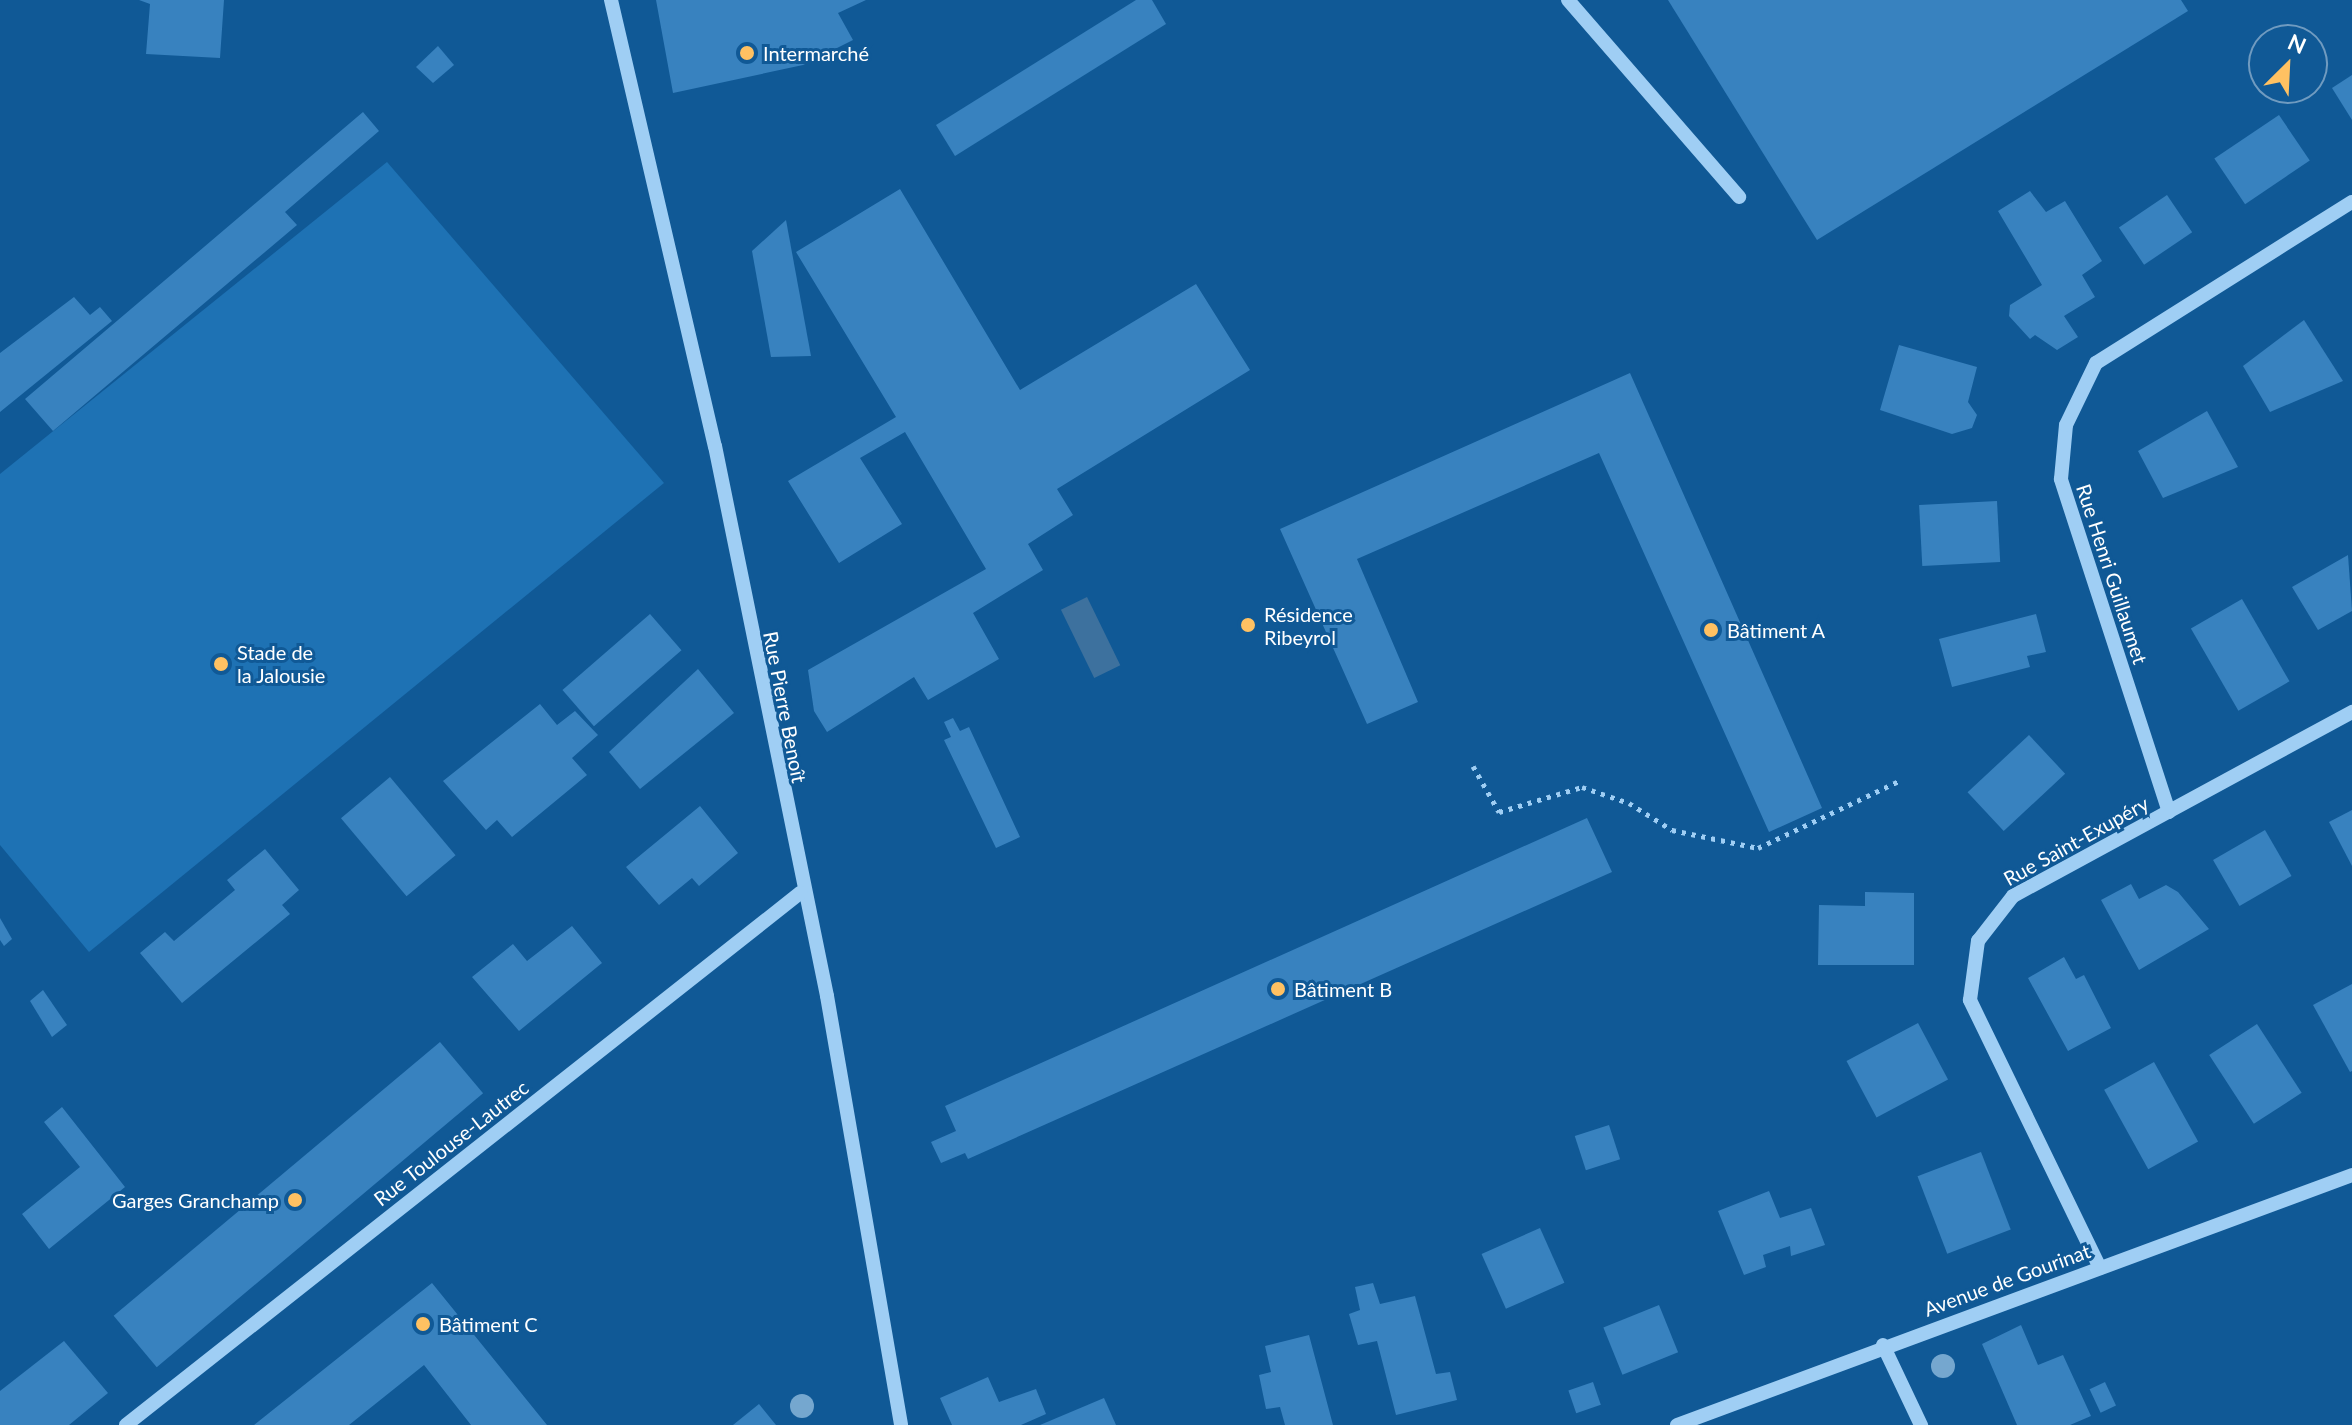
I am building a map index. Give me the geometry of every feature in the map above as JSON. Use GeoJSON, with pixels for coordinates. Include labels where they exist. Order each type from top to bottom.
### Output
{"type":"FeatureCollection","features":[{"type":"Feature","properties":{"kind":"street","name":"Rue Pierre Benoît"},"geometry":{"type":"LineString","coordinates":[[611,0],[715,446],[800,893],[827,996],[901,1425]]}},
{"type":"Feature","properties":{"kind":"street"},"geometry":{"type":"LineString","coordinates":[[1568,0],[1739,197]]}},
{"type":"Feature","properties":{"kind":"street","name":"Rue Henri Guillaumet"},"geometry":{"type":"LineString","coordinates":[[2169,812],[2061,479],[2066,425],[2096,363],[2352,202]]}},
{"type":"Feature","properties":{"kind":"street","name":"Rue Saint-Exupéry"},"geometry":{"type":"LineString","coordinates":[[2100,1268],[1970,1000],[1978,941],[2013,896],[2352,712]]}},
{"type":"Feature","properties":{"kind":"street","name":"Rue Toulouse-Lautrec"},"geometry":{"type":"LineString","coordinates":[[126,1425],[800,893]]}},
{"type":"Feature","properties":{"kind":"street","name":"Avenue de Gourinat"},"geometry":{"type":"LineString","coordinates":[[1677,1425],[1883,1345],[2352,1175]]}},
{"type":"Feature","properties":{"kind":"street"},"geometry":{"type":"LineString","coordinates":[[1883,1345],[1921,1425]]}},
{"type":"Feature","properties":{"kind":"path"},"geometry":{"type":"LineString","coordinates":[[1473,766],[1499,812],[1582,787],[1629,803],[1672,830],[1758,848],[1899,781]]}},
{"type":"Feature","properties":{"kind":"shaded area","name":"Stade de la Jalousie"},"geometry":{"type":"Polygon","coordinates":[[[387,162],[664,483],[89,952],[0,845],[0,474],[387,162]]]}},
{"type":"Feature","properties":{"kind":"shaded area"},"geometry":{"type":"Polygon","coordinates":[[[1087,597],[1120,665],[1094,678],[1061,610],[1087,597]]]}},
{"type":"Feature","properties":{"kind":"building"},"geometry":{"type":"Polygon","coordinates":[[[139,0],[224,0],[220,58],[146,54],[150,4],[139,0]]]}},
{"type":"Feature","properties":{"kind":"building","name":"Intermarché"},"geometry":{"type":"Polygon","coordinates":[[[656,0],[866,0],[838,13],[853,40],[803,65],[673,93],[656,0]]]}},
{"type":"Feature","properties":{"kind":"building"},"geometry":{"type":"Polygon","coordinates":[[[1136,0],[1152,0],[1166,24],[955,156],[936,125],[1136,0]]]}},
{"type":"Feature","properties":{"kind":"building"},"geometry":{"type":"Polygon","coordinates":[[[1668,0],[2181,0],[2188,11],[1817,240],[1668,0]]]}},
{"type":"Feature","properties":{"kind":"building"},"geometry":{"type":"Polygon","coordinates":[[[438,46],[454,65],[433,83],[416,67],[438,46]]]}},
{"type":"Feature","properties":{"kind":"building"},"geometry":{"type":"Polygon","coordinates":[[[2352,75],[2352,120],[2332,88],[2352,75]]]}},
{"type":"Feature","properties":{"kind":"building"},"geometry":{"type":"Polygon","coordinates":[[[363,112],[379,131],[285,212],[297,225],[53,431],[25,399],[363,112]]]}},
{"type":"Feature","properties":{"kind":"building"},"geometry":{"type":"Polygon","coordinates":[[[2279,115],[2310,161],[2245,204],[2214,159],[2279,115]]]}},
{"type":"Feature","properties":{"kind":"building"},"geometry":{"type":"Polygon","coordinates":[[[900,189],[1020,390],[1196,284],[1250,370],[1057,489],[1073,515],[1028,544],[1043,570],[973,613],[999,659],[928,700],[914,677],[827,732],[814,711],[808,670],[986,569],[905,432],[860,458],[902,524],[839,563],[788,481],[896,417],[796,252],[900,189]]]}},
{"type":"Feature","properties":{"kind":"building"},"geometry":{"type":"Polygon","coordinates":[[[2030,191],[2046,212],[2065,201],[2102,261],[2082,275],[2095,297],[2064,316],[2078,337],[2057,350],[2035,335],[2030,339],[2009,316],[2010,305],[2042,285],[1998,211],[2030,191]]]}},
{"type":"Feature","properties":{"kind":"building"},"geometry":{"type":"Polygon","coordinates":[[[2167,195],[2192,232],[2144,265],[2119,227],[2167,195]]]}},
{"type":"Feature","properties":{"kind":"building"},"geometry":{"type":"Polygon","coordinates":[[[786,220],[811,356],[771,357],[752,251],[786,220]]]}},
{"type":"Feature","properties":{"kind":"building"},"geometry":{"type":"Polygon","coordinates":[[[74,297],[90,315],[100,307],[112,321],[0,412],[0,353],[74,297]]]}},
{"type":"Feature","properties":{"kind":"building"},"geometry":{"type":"Polygon","coordinates":[[[2304,320],[2343,381],[2270,412],[2243,366],[2304,320]]]}},
{"type":"Feature","properties":{"kind":"building"},"geometry":{"type":"Polygon","coordinates":[[[1899,345],[1977,367],[1968,402],[1977,415],[1972,428],[1952,434],[1880,410],[1899,345]]]}},
{"type":"Feature","properties":{"kind":"building","name":"Bâtiment A"},"geometry":{"type":"Polygon","coordinates":[[[1630,373],[1822,808],[1769,832],[1599,453],[1357,559],[1418,702],[1367,724],[1280,529],[1630,373]]]}},
{"type":"Feature","properties":{"kind":"building"},"geometry":{"type":"Polygon","coordinates":[[[2207,411],[2238,467],[2163,498],[2138,451],[2207,411]]]}},
{"type":"Feature","properties":{"kind":"building"},"geometry":{"type":"Polygon","coordinates":[[[1997,501],[2000,562],[1922,566],[1919,505],[1997,501]]]}},
{"type":"Feature","properties":{"kind":"building"},"geometry":{"type":"Polygon","coordinates":[[[2348,555],[2352,611],[2318,630],[2292,587],[2348,555]]]}},
{"type":"Feature","properties":{"kind":"building"},"geometry":{"type":"Polygon","coordinates":[[[2242,599],[2290,681],[2238,711],[2191,629],[2242,599]]]}},
{"type":"Feature","properties":{"kind":"building"},"geometry":{"type":"Polygon","coordinates":[[[650,614],[681,650],[594,726],[562,690],[650,614]]]}},
{"type":"Feature","properties":{"kind":"building"},"geometry":{"type":"Polygon","coordinates":[[[2036,614],[2046,652],[2027,656],[2030,667],[1952,687],[1939,639],[2036,614]]]}},
{"type":"Feature","properties":{"kind":"building"},"geometry":{"type":"Polygon","coordinates":[[[698,669],[734,713],[640,789],[609,752],[698,669]]]}},
{"type":"Feature","properties":{"kind":"building"},"geometry":{"type":"Polygon","coordinates":[[[540,704],[557,725],[575,711],[598,735],[572,758],[587,775],[512,837],[497,820],[486,830],[443,781],[540,704]]]}},
{"type":"Feature","properties":{"kind":"building"},"geometry":{"type":"Polygon","coordinates":[[[953,718],[960,731],[969,727],[1020,837],[996,848],[944,740],[951,737],[944,722],[953,718]]]}},
{"type":"Feature","properties":{"kind":"building"},"geometry":{"type":"Polygon","coordinates":[[[2029,735],[2065,774],[2004,831],[1968,792],[2029,735]]]}},
{"type":"Feature","properties":{"kind":"building"},"geometry":{"type":"Polygon","coordinates":[[[390,777],[456,855],[407,896],[341,818],[390,777]]]}},
{"type":"Feature","properties":{"kind":"building"},"geometry":{"type":"Polygon","coordinates":[[[700,806],[738,853],[699,886],[692,878],[659,905],[626,867],[700,806]]]}},
{"type":"Feature","properties":{"kind":"building"},"geometry":{"type":"Polygon","coordinates":[[[2352,810],[2352,866],[2329,822],[2352,810]]]}},
{"type":"Feature","properties":{"kind":"building","name":"Bâtiment B"},"geometry":{"type":"Polygon","coordinates":[[[1587,818],[1612,872],[968,1159],[965,1153],[941,1163],[931,1142],[956,1131],[945,1106],[1587,818]]]}},
{"type":"Feature","properties":{"kind":"building"},"geometry":{"type":"Polygon","coordinates":[[[2265,830],[2292,876],[2240,906],[2213,860],[2265,830]]]}},
{"type":"Feature","properties":{"kind":"building"},"geometry":{"type":"Polygon","coordinates":[[[265,849],[299,890],[282,905],[290,914],[182,1003],[140,953],[165,932],[174,941],[235,890],[227,880],[265,849]]]}},
{"type":"Feature","properties":{"kind":"building"},"geometry":{"type":"Polygon","coordinates":[[[2131,884],[2139,899],[2166,885],[2178,892],[2209,929],[2139,970],[2101,900],[2131,884]]]}},
{"type":"Feature","properties":{"kind":"building"},"geometry":{"type":"Polygon","coordinates":[[[1865,892],[1914,893],[1914,965],[1818,965],[1819,905],[1865,906],[1865,892]]]}},
{"type":"Feature","properties":{"kind":"building"},"geometry":{"type":"Polygon","coordinates":[[[0,918],[12,939],[4,946],[0,940],[0,918]]]}},
{"type":"Feature","properties":{"kind":"building"},"geometry":{"type":"Polygon","coordinates":[[[572,926],[602,963],[519,1031],[472,977],[513,944],[527,961],[572,926]]]}},
{"type":"Feature","properties":{"kind":"building"},"geometry":{"type":"Polygon","coordinates":[[[2064,957],[2076,979],[2084,975],[2111,1028],[2068,1051],[2028,978],[2064,957]]]}},
{"type":"Feature","properties":{"kind":"building"},"geometry":{"type":"Polygon","coordinates":[[[2352,984],[2352,1071],[2350,1072],[2313,1005],[2352,984]]]}},
{"type":"Feature","properties":{"kind":"building"},"geometry":{"type":"Polygon","coordinates":[[[43,990],[67,1025],[52,1037],[30,1001],[43,990]]]}},
{"type":"Feature","properties":{"kind":"building"},"geometry":{"type":"Polygon","coordinates":[[[1918,1023],[1948,1080],[1877,1118],[1846,1061],[1918,1023]]]}},
{"type":"Feature","properties":{"kind":"building"},"geometry":{"type":"Polygon","coordinates":[[[2257,1024],[2302,1093],[2254,1124],[2209,1055],[2257,1024]]]}},
{"type":"Feature","properties":{"kind":"building","name":"Garges Granchamp"},"geometry":{"type":"Polygon","coordinates":[[[440,1042],[483,1093],[157,1367],[114,1316],[440,1042]]]}},
{"type":"Feature","properties":{"kind":"building"},"geometry":{"type":"Polygon","coordinates":[[[2154,1062],[2198,1142],[2148,1169],[2104,1090],[2154,1062]]]}},
{"type":"Feature","properties":{"kind":"building"},"geometry":{"type":"Polygon","coordinates":[[[62,1107],[125,1187],[49,1249],[22,1214],[80,1167],[44,1122],[62,1107]]]}},
{"type":"Feature","properties":{"kind":"building"},"geometry":{"type":"Polygon","coordinates":[[[1609,1125],[1620,1159],[1586,1170],[1575,1136],[1609,1125]]]}},
{"type":"Feature","properties":{"kind":"building"},"geometry":{"type":"Polygon","coordinates":[[[1981,1152],[2011,1229],[1947,1254],[1918,1176],[1981,1152]]]}},
{"type":"Feature","properties":{"kind":"building"},"geometry":{"type":"Polygon","coordinates":[[[1769,1191],[1780,1218],[1811,1208],[1825,1245],[1791,1256],[1790,1246],[1763,1255],[1766,1267],[1744,1275],[1718,1211],[1769,1191]]]}},
{"type":"Feature","properties":{"kind":"building"},"geometry":{"type":"Polygon","coordinates":[[[1540,1228],[1564,1283],[1506,1309],[1482,1254],[1540,1228]]]}},
{"type":"Feature","properties":{"kind":"building","name":"Bâtiment C"},"geometry":{"type":"Polygon","coordinates":[[[432,1283],[547,1425],[471,1425],[424,1365],[349,1425],[254,1425],[432,1283]]]}},
{"type":"Feature","properties":{"kind":"building"},"geometry":{"type":"Polygon","coordinates":[[[1373,1283],[1380,1304],[1415,1296],[1436,1374],[1450,1372],[1457,1400],[1396,1415],[1377,1341],[1358,1345],[1349,1314],[1360,1310],[1355,1287],[1373,1283]]]}},
{"type":"Feature","properties":{"kind":"building"},"geometry":{"type":"Polygon","coordinates":[[[1659,1305],[1678,1352],[1622,1375],[1603,1327],[1659,1305]]]}},
{"type":"Feature","properties":{"kind":"building"},"geometry":{"type":"Polygon","coordinates":[[[2021,1325],[2038,1365],[2063,1355],[2091,1416],[2070,1425],[2017,1425],[1982,1344],[2021,1325]]]}},
{"type":"Feature","properties":{"kind":"building"},"geometry":{"type":"Polygon","coordinates":[[[1309,1335],[1333,1425],[1285,1425],[1280,1407],[1266,1409],[1259,1375],[1271,1372],[1265,1346],[1309,1335]]]}},
{"type":"Feature","properties":{"kind":"building"},"geometry":{"type":"Polygon","coordinates":[[[64,1341],[108,1393],[69,1425],[0,1425],[0,1391],[64,1341]]]}},
{"type":"Feature","properties":{"kind":"building"},"geometry":{"type":"Polygon","coordinates":[[[988,1377],[999,1402],[1036,1389],[1046,1414],[1021,1425],[952,1425],[940,1398],[988,1377]]]}},
{"type":"Feature","properties":{"kind":"building"},"geometry":{"type":"Polygon","coordinates":[[[1593,1382],[1601,1405],[1576,1413],[1568,1390],[1593,1382]]]}},
{"type":"Feature","properties":{"kind":"building"},"geometry":{"type":"Polygon","coordinates":[[[2105,1382],[2116,1406],[2101,1413],[2090,1389],[2105,1382]]]}},
{"type":"Feature","properties":{"kind":"building"},"geometry":{"type":"Polygon","coordinates":[[[1104,1398],[1116,1425],[1040,1425],[1104,1398]]]}},
{"type":"Feature","properties":{"kind":"building"},"geometry":{"type":"Polygon","coordinates":[[[759,1404],[776,1425],[733,1425],[759,1404]]]}},
{"type":"Feature","properties":{"kind":"place","name":"Intermarché"},"geometry":{"type":"Point","coordinates":[747,53]}},
{"type":"Feature","properties":{"kind":"place","name":"Résidence Ribeyrol"},"geometry":{"type":"Point","coordinates":[1248,625]}},
{"type":"Feature","properties":{"kind":"place","name":"Bâtiment A"},"geometry":{"type":"Point","coordinates":[1711,630]}},
{"type":"Feature","properties":{"kind":"place","name":"Stade de la Jalousie"},"geometry":{"type":"Point","coordinates":[221,664]}},
{"type":"Feature","properties":{"kind":"place","name":"Bâtiment B"},"geometry":{"type":"Point","coordinates":[1278,989]}},
{"type":"Feature","properties":{"kind":"place","name":"Garges Granchamp"},"geometry":{"type":"Point","coordinates":[295,1200]}},
{"type":"Feature","properties":{"kind":"place","name":"Bâtiment C"},"geometry":{"type":"Point","coordinates":[423,1324]}}]}
